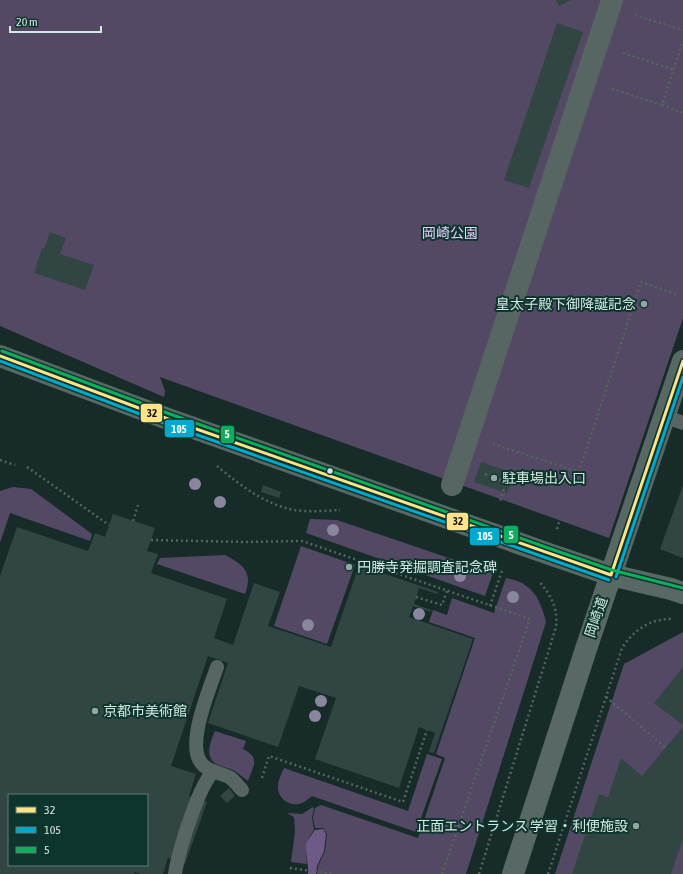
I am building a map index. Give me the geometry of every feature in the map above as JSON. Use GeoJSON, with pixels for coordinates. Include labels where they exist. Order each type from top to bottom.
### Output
{"type":"FeatureCollection","features":[{"type":"Feature","properties":{"kind":"street"},"geometry":{"type":"LineString","coordinates":[[452,485],[611,3]]}},
{"type":"Feature","properties":{"kind":"street"},"geometry":{"type":"LineString","coordinates":[[0,356],[168,420],[611,575],[683,593]]}},
{"type":"Feature","properties":{"kind":"street","name":"岡崎道"},"geometry":{"type":"LineString","coordinates":[[513,874],[611,575],[674,420],[683,361]]}},
{"type":"Feature","properties":{"kind":"lane"},"geometry":{"type":"LineString","coordinates":[[217,667],[197,729],[195,746],[198,760],[204,767],[230,778],[242,790]]}},
{"type":"Feature","properties":{"kind":"lane"},"geometry":{"type":"LineString","coordinates":[[175,874],[176,861],[198,799],[213,771]]}},
{"type":"Feature","properties":{"kind":"path"},"geometry":{"type":"LineString","coordinates":[[611,3],[683,30]]}},
{"type":"Feature","properties":{"kind":"path"},"geometry":{"type":"LineString","coordinates":[[662,105],[683,42]]}},
{"type":"Feature","properties":{"kind":"path"},"geometry":{"type":"LineString","coordinates":[[597,44],[674,70]]}},
{"type":"Feature","properties":{"kind":"path"},"geometry":{"type":"LineString","coordinates":[[586,80],[683,113]]}},
{"type":"Feature","properties":{"kind":"path"},"geometry":{"type":"LineString","coordinates":[[468,435],[579,472],[641,282],[676,294]]}},
{"type":"Feature","properties":{"kind":"path"},"geometry":{"type":"LineString","coordinates":[[0,460],[15,465]]}},
{"type":"Feature","properties":{"kind":"path"},"geometry":{"type":"LineString","coordinates":[[216,466],[244,487],[263,499],[277,505],[295,510],[340,510]]}},
{"type":"Feature","properties":{"kind":"path"},"geometry":{"type":"LineString","coordinates":[[27,467],[109,525]]}},
{"type":"Feature","properties":{"kind":"path"},"geometry":{"type":"LineString","coordinates":[[485,474],[506,482],[500,502]]}},
{"type":"Feature","properties":{"kind":"path"},"geometry":{"type":"LineString","coordinates":[[133,521],[138,505]]}},
{"type":"Feature","properties":{"kind":"path"},"geometry":{"type":"LineString","coordinates":[[151,540],[244,542],[302,541],[530,619],[442,874]]}},
{"type":"Feature","properties":{"kind":"path"},"geometry":{"type":"LineString","coordinates":[[490,606],[503,568]]}},
{"type":"Feature","properties":{"kind":"path"},"geometry":{"type":"LineString","coordinates":[[479,874],[556,627],[557,616],[554,603],[547,591],[539,582]]}},
{"type":"Feature","properties":{"kind":"path"},"geometry":{"type":"LineString","coordinates":[[416,597],[442,606],[447,591]]}},
{"type":"Feature","properties":{"kind":"path"},"geometry":{"type":"LineString","coordinates":[[548,874],[622,648],[642,627],[660,620],[673,620]]}},
{"type":"Feature","properties":{"kind":"path"},"geometry":{"type":"LineString","coordinates":[[606,697],[666,748]]}},
{"type":"Feature","properties":{"kind":"path"},"geometry":{"type":"LineString","coordinates":[[264,771],[269,756],[403,802],[427,730]]}},
{"type":"Feature","properties":{"kind":"path"},"geometry":{"type":"LineString","coordinates":[[290,868],[332,874]]}},
{"type":"Feature","properties":{"kind":"green space","name":"岡崎公園"},"geometry":{"type":"Polygon","coordinates":[[[0,0],[683,0],[683,318],[609,538],[160,377],[165,391],[164,397],[0,326],[0,0]]]}},
{"type":"Feature","properties":{"kind":"green space"},"geometry":{"type":"Polygon","coordinates":[[[13,487],[31,489],[92,534],[90,541],[10,513],[0,543],[0,491],[13,487]]]}},
{"type":"Feature","properties":{"kind":"green space"},"geometry":{"type":"Polygon","coordinates":[[[310,519],[337,520],[493,573],[485,596],[306,533],[310,519]]]}},
{"type":"Feature","properties":{"kind":"green space"},"geometry":{"type":"Polygon","coordinates":[[[301,546],[355,565],[327,644],[274,626],[301,546]]]}},
{"type":"Feature","properties":{"kind":"green space"},"geometry":{"type":"Polygon","coordinates":[[[225,555],[237,562],[245,570],[248,580],[245,594],[157,564],[160,558],[225,555]]]}},
{"type":"Feature","properties":{"kind":"green space"},"geometry":{"type":"Polygon","coordinates":[[[506,578],[523,584],[533,592],[541,606],[546,622],[466,874],[317,874],[318,866],[325,851],[327,834],[323,828],[315,828],[313,818],[315,808],[321,805],[418,838],[445,758],[436,754],[475,638],[429,622],[433,610],[447,615],[452,598],[494,613],[506,578]]]}},
{"type":"Feature","properties":{"kind":"green space"},"geometry":{"type":"Polygon","coordinates":[[[683,632],[683,874],[555,874],[624,664],[683,632]]]}},
{"type":"Feature","properties":{"kind":"green space"},"geometry":{"type":"Polygon","coordinates":[[[215,731],[246,741],[243,749],[249,752],[254,759],[248,781],[233,770],[213,762],[209,754],[209,749],[215,731]]]}},
{"type":"Feature","properties":{"kind":"green space"},"geometry":{"type":"Polygon","coordinates":[[[427,754],[442,759],[416,832],[312,796],[301,803],[291,804],[284,800],[279,794],[278,786],[284,768],[408,811],[427,754]]]}},
{"type":"Feature","properties":{"kind":"green space"},"geometry":{"type":"Polygon","coordinates":[[[313,807],[312,818],[314,830],[306,846],[307,864],[291,862],[295,832],[294,817],[287,813],[302,814],[313,807]]]}},
{"type":"Feature","properties":{"kind":"shaded area"},"geometry":{"type":"Polygon","coordinates":[[[323,829],[326,834],[324,851],[317,866],[316,874],[308,874],[306,844],[315,830],[323,829]]]}},
{"type":"Feature","properties":{"kind":"building"},"geometry":{"type":"Polygon","coordinates":[[[556,0],[571,0],[559,6],[556,0]]]}},
{"type":"Feature","properties":{"kind":"building"},"geometry":{"type":"Polygon","coordinates":[[[557,23],[583,32],[529,188],[504,180],[557,23]]]}},
{"type":"Feature","properties":{"kind":"building"},"geometry":{"type":"Polygon","coordinates":[[[50,232],[66,238],[60,254],[94,265],[85,290],[34,273],[42,248],[44,249],[50,232]]]}},
{"type":"Feature","properties":{"kind":"building","name":"駐車場出入口"},"geometry":{"type":"Polygon","coordinates":[[[481,462],[514,473],[507,493],[474,482],[481,462]]]}},
{"type":"Feature","properties":{"kind":"building"},"geometry":{"type":"Polygon","coordinates":[[[263,485],[281,492],[279,498],[261,492],[263,485]]]}},
{"type":"Feature","properties":{"kind":"building"},"geometry":{"type":"Polygon","coordinates":[[[683,485],[683,558],[660,549],[683,485]]]}},
{"type":"Feature","properties":{"kind":"building","name":"京都市美術館"},"geometry":{"type":"Polygon","coordinates":[[[113,514],[155,528],[147,551],[158,554],[151,573],[227,599],[214,638],[233,645],[254,583],[280,592],[268,626],[331,647],[359,565],[438,592],[437,594],[419,588],[414,604],[431,610],[431,612],[413,606],[409,617],[473,639],[434,753],[429,752],[435,733],[419,727],[399,788],[315,759],[336,698],[299,686],[278,747],[208,723],[228,663],[208,656],[171,766],[196,774],[189,796],[207,802],[185,864],[168,858],[163,874],[141,874],[135,872],[134,874],[0,874],[0,576],[17,527],[88,551],[95,533],[105,537],[113,514]]]}},
{"type":"Feature","properties":{"kind":"building"},"geometry":{"type":"Polygon","coordinates":[[[683,667],[683,725],[654,703],[683,667]]]}},
{"type":"Feature","properties":{"kind":"building","name":"正面エントランス 学習・利便施設"},"geometry":{"type":"Polygon","coordinates":[[[683,727],[683,839],[671,874],[572,874],[599,794],[608,797],[621,758],[642,776],[683,727]]]}},
{"type":"Feature","properties":{"kind":"building"},"geometry":{"type":"Polygon","coordinates":[[[229,788],[235,796],[227,803],[220,796],[229,788]]]}},
{"type":"Feature","properties":{"kind":"transit line","name":"5"},"geometry":{"type":"LineString","coordinates":[[2,351],[170,414],[551,549],[612,570],[683,588]]}},
{"type":"Feature","properties":{"kind":"transit line","name":"32"},"geometry":{"type":"LineString","coordinates":[[0,356],[168,419],[611,575]]}},
{"type":"Feature","properties":{"kind":"transit line","name":"105"},"geometry":{"type":"LineString","coordinates":[[0,361],[166,424],[609,580]]}},
{"type":"Feature","properties":{"kind":"transit line","name":"32"},"geometry":{"type":"LineString","coordinates":[[611,575],[683,361]]}},
{"type":"Feature","properties":{"kind":"transit line","name":"105"},"geometry":{"type":"LineString","coordinates":[[616,577],[683,377]]}},
{"type":"Feature","properties":{"kind":"place","name":"皇太子殿下御降誕記念"},"geometry":{"type":"Point","coordinates":[644,304]}},
{"type":"Feature","properties":{"kind":"place","name":"駐車場出入口"},"geometry":{"type":"Point","coordinates":[494,478]}},
{"type":"Feature","properties":{"kind":"place","name":"円勝寺発掘調査記念碑"},"geometry":{"type":"Point","coordinates":[349,567]}},
{"type":"Feature","properties":{"kind":"place","name":"京都市美術館"},"geometry":{"type":"Point","coordinates":[95,711]}},
{"type":"Feature","properties":{"kind":"place","name":"正面エントランス 学習・利便施設"},"geometry":{"type":"Point","coordinates":[636,826]}}]}
